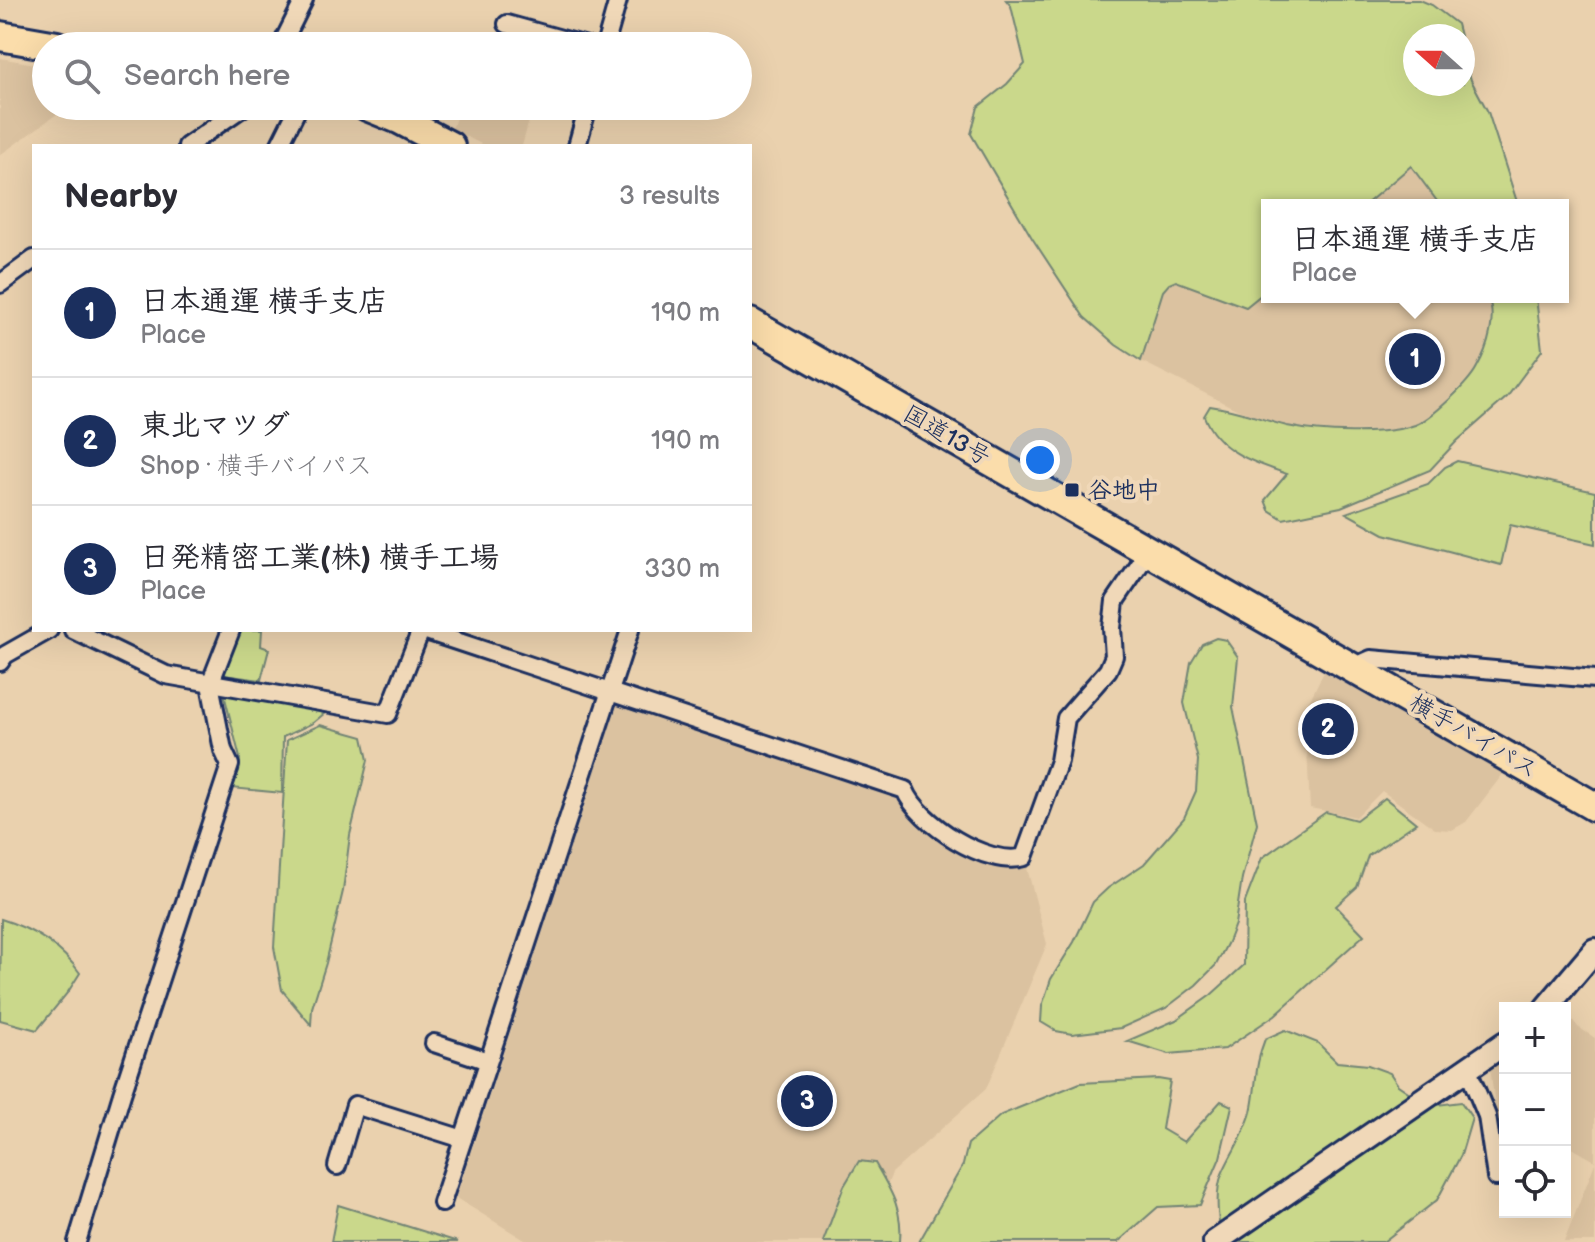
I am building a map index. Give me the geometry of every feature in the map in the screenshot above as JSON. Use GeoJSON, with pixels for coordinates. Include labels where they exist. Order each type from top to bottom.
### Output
{"type":"FeatureCollection","features":[{"type":"Feature","properties":{"kind":"highway"},"geometry":{"type":"LineString","coordinates":[[0,36],[32,42]]}},
{"type":"Feature","properties":{"kind":"highway"},"geometry":{"type":"LineString","coordinates":[[401,120],[446,144]]}},
{"type":"Feature","properties":{"kind":"highway","name":"国道13号"},"geometry":{"type":"LineString","coordinates":[[752,324],[1353,667]]}},
{"type":"Feature","properties":{"kind":"highway","name":"横手バイパス"},"geometry":{"type":"LineString","coordinates":[[1353,667],[1595,807]]}},
{"type":"Feature","properties":{"kind":"street"},"geometry":{"type":"LineString","coordinates":[[288,32],[304,0]]}},
{"type":"Feature","properties":{"kind":"street"},"geometry":{"type":"LineString","coordinates":[[609,32],[618,0]]}},
{"type":"Feature","properties":{"kind":"street"},"geometry":{"type":"LineString","coordinates":[[507,24],[536,32]]}},
{"type":"Feature","properties":{"kind":"street"},"geometry":{"type":"LineString","coordinates":[[190,144],[225,120]]}},
{"type":"Feature","properties":{"kind":"street"},"geometry":{"type":"LineString","coordinates":[[280,144],[292,120]]}},
{"type":"Feature","properties":{"kind":"street"},"geometry":{"type":"LineString","coordinates":[[578,144],[584,120]]}},
{"type":"Feature","properties":{"kind":"street"},"geometry":{"type":"LineString","coordinates":[[0,284],[32,260]]}},
{"type":"Feature","properties":{"kind":"street"},"geometry":{"type":"LineString","coordinates":[[428,632],[905,790],[910,803],[954,840],[1013,861],[1024,857],[1059,761],[1066,718],[1093,690],[1114,656],[1112,628],[1115,601],[1149,551]]}},
{"type":"Feature","properties":{"kind":"street"},"geometry":{"type":"LineString","coordinates":[[0,662],[5,655],[45,632]]}},
{"type":"Feature","properties":{"kind":"street"},"geometry":{"type":"LineString","coordinates":[[77,632],[166,675],[388,714],[421,632]]}},
{"type":"Feature","properties":{"kind":"street"},"geometry":{"type":"LineString","coordinates":[[77,1242],[230,765],[223,750],[210,684],[230,632]]}},
{"type":"Feature","properties":{"kind":"street"},"geometry":{"type":"LineString","coordinates":[[442,1203],[629,632]]}},
{"type":"Feature","properties":{"kind":"street"},"geometry":{"type":"LineString","coordinates":[[1353,667],[1371,659],[1595,679]]}},
{"type":"Feature","properties":{"kind":"street"},"geometry":{"type":"LineString","coordinates":[[1551,1002],[1595,950]]}},
{"type":"Feature","properties":{"kind":"street"},"geometry":{"type":"LineString","coordinates":[[434,1043],[488,1061]]}},
{"type":"Feature","properties":{"kind":"street"},"geometry":{"type":"LineString","coordinates":[[1215,1242],[1499,1047]]}},
{"type":"Feature","properties":{"kind":"street"},"geometry":{"type":"LineString","coordinates":[[1467,1068],[1487,1116],[1496,1177]]}},
{"type":"Feature","properties":{"kind":"street"},"geometry":{"type":"LineString","coordinates":[[337,1166],[355,1105],[463,1139]]}},
{"type":"Feature","properties":{"kind":"shaded area"},"geometry":{"type":"Polygon","coordinates":[[[0,58],[32,64],[32,120],[49,120],[0,155],[0,58]]]}},
{"type":"Feature","properties":{"kind":"shaded area"},"geometry":{"type":"Polygon","coordinates":[[[455,120],[529,120],[523,144],[481,144],[452,129],[455,120]]]}},
{"type":"Feature","properties":{"kind":"shaded area"},"geometry":{"type":"Polygon","coordinates":[[[1411,165],[1436,199],[1372,199],[1411,165]]]}},
{"type":"Feature","properties":{"kind":"shaded area"},"geometry":{"type":"Polygon","coordinates":[[[1176,281],[1246,307],[1261,295],[1261,303],[1491,303],[1489,344],[1476,370],[1442,405],[1417,425],[1386,430],[1336,431],[1287,426],[1238,410],[1141,361],[1163,291],[1176,281]]]}},
{"type":"Feature","properties":{"kind":"shaded area"},"geometry":{"type":"Polygon","coordinates":[[[1324,671],[1506,770],[1466,822],[1452,830],[1435,829],[1382,791],[1356,817],[1310,808],[1305,710],[1324,671]]]}},
{"type":"Feature","properties":{"kind":"shaded area"},"geometry":{"type":"Polygon","coordinates":[[[618,702],[899,794],[999,863],[1027,868],[1047,944],[986,1089],[892,1173],[865,1242],[528,1242],[456,1198],[618,702]]]}},
{"type":"Feature","properties":{"kind":"shaded area"},"geometry":{"type":"Polygon","coordinates":[[[1571,1018],[1578,1027],[1595,1038],[1595,1161],[1571,1147],[1571,1018]]]}},
{"type":"Feature","properties":{"kind":"shaded area"},"geometry":{"type":"Polygon","coordinates":[[[1499,1060],[1499,1133],[1490,1068],[1499,1060]]]}},
{"type":"Feature","properties":{"kind":"shaded area"},"geometry":{"type":"Polygon","coordinates":[[[1595,1163],[1595,1242],[1564,1242],[1595,1163]]]}},
{"type":"Feature","properties":{"kind":"green space"},"geometry":{"type":"Polygon","coordinates":[[[1006,0],[1420,0],[1457,24],[1403,24],[1403,96],[1475,96],[1475,88],[1488,112],[1516,199],[1436,199],[1411,166],[1372,199],[1261,199],[1261,295],[1246,307],[1176,281],[1169,284],[1163,291],[1141,361],[1116,345],[1084,317],[1032,238],[971,134],[978,107],[1007,84],[1025,64],[1011,6],[1006,0]]]}},
{"type":"Feature","properties":{"kind":"green space"},"geometry":{"type":"Polygon","coordinates":[[[1537,303],[1542,350],[1507,397],[1457,441],[1430,470],[1341,507],[1283,519],[1269,510],[1265,500],[1287,474],[1250,460],[1227,447],[1204,416],[1210,406],[1287,426],[1317,430],[1369,432],[1415,425],[1449,400],[1477,367],[1490,333],[1491,305],[1537,303]]]}},
{"type":"Feature","properties":{"kind":"green space"},"geometry":{"type":"Polygon","coordinates":[[[1457,461],[1595,492],[1595,544],[1510,525],[1501,565],[1384,534],[1346,513],[1428,484],[1445,467],[1457,461]]]}},
{"type":"Feature","properties":{"kind":"green space"},"geometry":{"type":"Polygon","coordinates":[[[240,632],[262,632],[261,646],[269,649],[261,680],[223,675],[240,632]]]}},
{"type":"Feature","properties":{"kind":"green space"},"geometry":{"type":"Polygon","coordinates":[[[1216,638],[1226,640],[1238,657],[1233,707],[1257,823],[1242,878],[1235,924],[1228,942],[1216,965],[1166,1008],[1121,1028],[1072,1034],[1056,1031],[1041,1022],[1042,1006],[1051,979],[1074,942],[1093,902],[1144,864],[1184,818],[1196,791],[1198,760],[1184,703],[1191,662],[1202,644],[1216,638]]]}},
{"type":"Feature","properties":{"kind":"green space"},"geometry":{"type":"Polygon","coordinates":[[[224,694],[326,712],[313,723],[283,737],[282,793],[231,788],[239,771],[240,758],[224,694]]]}},
{"type":"Feature","properties":{"kind":"green space"},"geometry":{"type":"Polygon","coordinates":[[[320,725],[363,737],[368,760],[350,835],[343,891],[312,1008],[311,1025],[282,990],[274,947],[287,740],[320,725]]]}},
{"type":"Feature","properties":{"kind":"green space"},"geometry":{"type":"Polygon","coordinates":[[[1385,798],[1416,823],[1368,856],[1357,887],[1336,906],[1364,935],[1275,1015],[1225,1049],[1169,1054],[1127,1041],[1176,1020],[1211,995],[1244,965],[1245,902],[1262,858],[1326,812],[1356,820],[1385,798]]]}},
{"type":"Feature","properties":{"kind":"green space"},"geometry":{"type":"Polygon","coordinates":[[[1,919],[45,939],[64,954],[80,973],[37,1030],[0,1020],[1,919]]]}},
{"type":"Feature","properties":{"kind":"green space"},"geometry":{"type":"Polygon","coordinates":[[[1285,1030],[1318,1043],[1337,1062],[1368,1065],[1390,1073],[1398,1085],[1429,1106],[1461,1102],[1472,1118],[1461,1155],[1437,1200],[1383,1242],[1221,1242],[1218,1199],[1222,1174],[1251,1112],[1265,1039],[1285,1030]]]}},
{"type":"Feature","properties":{"kind":"green space"},"geometry":{"type":"Polygon","coordinates":[[[1170,1081],[1162,1129],[1184,1142],[1221,1101],[1232,1106],[1220,1158],[1200,1205],[1158,1207],[1118,1242],[919,1242],[963,1165],[968,1144],[1001,1115],[1080,1083],[1170,1081]]]}},
{"type":"Feature","properties":{"kind":"green space"},"geometry":{"type":"Polygon","coordinates":[[[859,1161],[875,1163],[891,1192],[900,1220],[900,1242],[823,1242],[844,1186],[859,1161]]]}},
{"type":"Feature","properties":{"kind":"green space"},"geometry":{"type":"Polygon","coordinates":[[[338,1205],[458,1242],[331,1242],[338,1205]]]}},
{"type":"Feature","properties":{"kind":"place","name":"日本通運 横手支店"},"geometry":{"type":"Point","coordinates":[1415,359]}},
{"type":"Feature","properties":{"kind":"place","name":"谷地中"},"geometry":{"type":"Point","coordinates":[1072,490]}},
{"type":"Feature","properties":{"kind":"place","name":"東北マツダ"},"geometry":{"type":"Point","coordinates":[1328,729]}},
{"type":"Feature","properties":{"kind":"place","name":"日発精密工業(株) 横手工場"},"geometry":{"type":"Point","coordinates":[807,1101]}}]}
